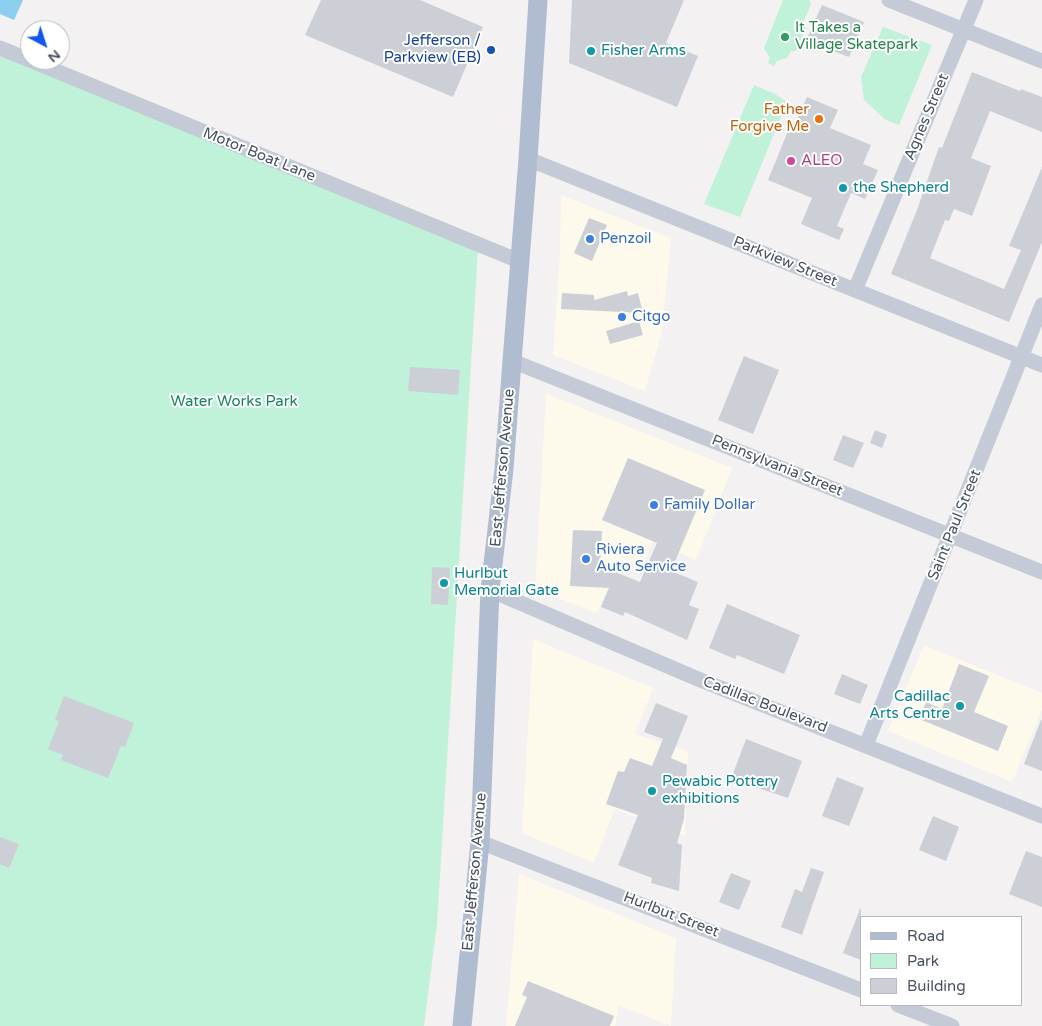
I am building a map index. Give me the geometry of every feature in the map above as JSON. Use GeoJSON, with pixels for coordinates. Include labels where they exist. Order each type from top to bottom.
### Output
{"type":"FeatureCollection","features":[{"type":"Feature","properties":{"kind":"main road","name":"East Jefferson Avenue"},"geometry":{"type":"LineString","coordinates":[[462,1026],[480,842],[490,590],[504,469],[528,159],[538,0]]}},
{"type":"Feature","properties":{"kind":"street"},"geometry":{"type":"LineString","coordinates":[[889,0],[1042,61]]}},
{"type":"Feature","properties":{"kind":"street","name":"Agnes Street"},"geometry":{"type":"LineString","coordinates":[[855,290],[976,0]]}},
{"type":"Feature","properties":{"kind":"street","name":"Motor Boat Lane"},"geometry":{"type":"LineString","coordinates":[[0,48],[519,261]]}},
{"type":"Feature","properties":{"kind":"street","name":"Parkview Street"},"geometry":{"type":"LineString","coordinates":[[528,159],[1042,365]]}},
{"type":"Feature","properties":{"kind":"street","name":"Saint Paul Street"},"geometry":{"type":"LineString","coordinates":[[866,745],[1042,305]]}},
{"type":"Feature","properties":{"kind":"street","name":"Pennsylvania Street"},"geometry":{"type":"LineString","coordinates":[[512,361],[547,373],[1042,572]]}},
{"type":"Feature","properties":{"kind":"street","name":"Cadillac Boulevard"},"geometry":{"type":"LineString","coordinates":[[490,590],[698,679],[1042,816]]}},
{"type":"Feature","properties":{"kind":"street","name":"Hurlbut Street"},"geometry":{"type":"LineString","coordinates":[[480,842],[860,990]]}},
{"type":"Feature","properties":{"kind":"street"},"geometry":{"type":"LineString","coordinates":[[901,1006],[952,1026]]}},
{"type":"Feature","properties":{"kind":"shaded area"},"geometry":{"type":"Polygon","coordinates":[[[561,195],[671,238],[662,331],[645,391],[553,355],[560,252],[561,195]]]}},
{"type":"Feature","properties":{"kind":"shaded area"},"geometry":{"type":"Polygon","coordinates":[[[546,394],[732,468],[696,560],[653,541],[641,570],[619,562],[597,613],[535,589],[546,394]]]}},
{"type":"Feature","properties":{"kind":"shaded area"},"geometry":{"type":"Polygon","coordinates":[[[533,639],[653,688],[635,734],[688,751],[685,836],[615,809],[594,863],[522,833],[533,639]]]}},
{"type":"Feature","properties":{"kind":"shaded area"},"geometry":{"type":"Polygon","coordinates":[[[924,645],[1042,693],[1042,710],[1012,782],[888,731],[924,645]]]}},
{"type":"Feature","properties":{"kind":"shaded area"},"geometry":{"type":"Polygon","coordinates":[[[519,874],[676,938],[671,1026],[619,1006],[615,1026],[506,1026],[519,874]]]}},
{"type":"Feature","properties":{"kind":"green space","name":"It Takes a Village Skatepark"},"geometry":{"type":"Polygon","coordinates":[[[783,0],[810,0],[811,4],[803,23],[806,27],[796,51],[791,51],[787,58],[777,61],[774,66],[768,63],[770,58],[764,48],[783,0]]]}},
{"type":"Feature","properties":{"kind":"green space"},"geometry":{"type":"Polygon","coordinates":[[[883,27],[932,45],[899,125],[886,120],[864,100],[861,77],[883,27]]]}},
{"type":"Feature","properties":{"kind":"green space","name":"Water Works Park"},"geometry":{"type":"Polygon","coordinates":[[[0,54],[20,62],[20,70],[39,70],[478,249],[437,924],[424,1026],[0,1026],[0,54]]]}},
{"type":"Feature","properties":{"kind":"green space"},"geometry":{"type":"Polygon","coordinates":[[[754,85],[775,94],[787,102],[740,217],[704,204],[754,85]]]}},
{"type":"Feature","properties":{"kind":"water"},"geometry":{"type":"Polygon","coordinates":[[[0,0],[23,0],[14,20],[0,14],[0,0]]]}},
{"type":"Feature","properties":{"kind":"building"},"geometry":{"type":"Polygon","coordinates":[[[321,0],[420,0],[483,27],[453,97],[305,35],[321,0]]]}},
{"type":"Feature","properties":{"kind":"building","name":"Fisher Arms"},"geometry":{"type":"Polygon","coordinates":[[[572,0],[684,0],[666,43],[698,56],[677,107],[569,63],[572,0]]]}},
{"type":"Feature","properties":{"kind":"building"},"geometry":{"type":"Polygon","coordinates":[[[822,5],[864,22],[849,57],[806,41],[822,5]]]}},
{"type":"Feature","properties":{"kind":"building"},"geometry":{"type":"Polygon","coordinates":[[[972,72],[1020,91],[1021,89],[1042,97],[1042,132],[990,111],[971,158],[991,166],[972,216],[954,209],[949,221],[945,220],[930,258],[1004,289],[1021,250],[1009,246],[1042,167],[1042,242],[1009,322],[891,274],[917,210],[939,147],[942,148],[972,72]]]}},
{"type":"Feature","properties":{"kind":"building"},"geometry":{"type":"Polygon","coordinates":[[[807,97],[838,110],[830,128],[871,145],[863,164],[878,170],[865,199],[851,193],[837,226],[844,229],[839,240],[801,224],[812,198],[768,180],[788,131],[791,132],[807,97]]]}},
{"type":"Feature","properties":{"kind":"building","name":"Penzoil"},"geometry":{"type":"Polygon","coordinates":[[[589,218],[607,225],[592,261],[574,253],[589,218]]]}},
{"type":"Feature","properties":{"kind":"building"},"geometry":{"type":"Polygon","coordinates":[[[627,291],[628,296],[638,293],[643,313],[561,309],[562,293],[594,295],[594,300],[627,291]]]}},
{"type":"Feature","properties":{"kind":"building"},"geometry":{"type":"Polygon","coordinates":[[[639,321],[643,335],[610,344],[606,331],[639,321]]]}},
{"type":"Feature","properties":{"kind":"building"},"geometry":{"type":"Polygon","coordinates":[[[744,356],[779,370],[753,434],[718,420],[744,356]]]}},
{"type":"Feature","properties":{"kind":"building"},"geometry":{"type":"Polygon","coordinates":[[[410,367],[460,370],[458,395],[408,391],[410,367]]]}},
{"type":"Feature","properties":{"kind":"building"},"geometry":{"type":"Polygon","coordinates":[[[875,430],[887,435],[882,448],[870,443],[875,430]]]}},
{"type":"Feature","properties":{"kind":"building"},"geometry":{"type":"Polygon","coordinates":[[[843,435],[864,443],[853,468],[833,460],[843,435]]]}},
{"type":"Feature","properties":{"kind":"building"},"geometry":{"type":"Polygon","coordinates":[[[628,458],[705,490],[671,571],[698,582],[689,605],[699,609],[687,640],[625,612],[623,616],[601,607],[609,588],[570,586],[573,530],[602,531],[600,566],[640,582],[657,543],[602,520],[628,458]]]}},
{"type":"Feature","properties":{"kind":"building","name":"Hurlbut Memorial Gate"},"geometry":{"type":"Polygon","coordinates":[[[432,567],[450,568],[448,605],[431,604],[432,567]]]}},
{"type":"Feature","properties":{"kind":"building"},"geometry":{"type":"Polygon","coordinates":[[[727,604],[800,635],[784,674],[737,655],[735,659],[709,648],[727,604]]]}},
{"type":"Feature","properties":{"kind":"building","name":"Cadillac Arts Centre"},"geometry":{"type":"Polygon","coordinates":[[[959,664],[989,676],[974,712],[1008,726],[998,751],[919,719],[926,702],[942,709],[959,664]]]}},
{"type":"Feature","properties":{"kind":"building"},"geometry":{"type":"Polygon","coordinates":[[[842,674],[868,685],[860,704],[834,694],[842,674]]]}},
{"type":"Feature","properties":{"kind":"building"},"geometry":{"type":"Polygon","coordinates":[[[64,696],[134,723],[125,747],[121,746],[108,778],[61,760],[63,755],[48,749],[59,721],[55,720],[64,696]]]}},
{"type":"Feature","properties":{"kind":"building"},"geometry":{"type":"Polygon","coordinates":[[[656,703],[688,716],[671,758],[687,765],[684,819],[677,843],[682,845],[679,891],[651,883],[652,878],[618,865],[638,815],[606,804],[618,771],[624,772],[630,758],[652,766],[663,739],[644,732],[656,703]]]}},
{"type":"Feature","properties":{"kind":"building"},"geometry":{"type":"Polygon","coordinates":[[[1042,720],[1042,771],[1024,764],[1042,720]]]}},
{"type":"Feature","properties":{"kind":"building"},"geometry":{"type":"Polygon","coordinates":[[[746,739],[802,761],[788,798],[731,779],[746,739]]]}},
{"type":"Feature","properties":{"kind":"building"},"geometry":{"type":"Polygon","coordinates":[[[837,777],[864,788],[849,826],[822,816],[837,777]]]}},
{"type":"Feature","properties":{"kind":"building"},"geometry":{"type":"Polygon","coordinates":[[[933,816],[959,827],[946,861],[919,850],[933,816]]]}},
{"type":"Feature","properties":{"kind":"building"},"geometry":{"type":"Polygon","coordinates":[[[0,837],[19,844],[9,868],[0,864],[0,837]]]}},
{"type":"Feature","properties":{"kind":"building"},"geometry":{"type":"Polygon","coordinates":[[[1026,851],[1042,857],[1042,907],[1009,894],[1026,851]]]}},
{"type":"Feature","properties":{"kind":"building"},"geometry":{"type":"Polygon","coordinates":[[[811,868],[824,872],[802,935],[781,927],[795,889],[802,892],[811,868]]]}},
{"type":"Feature","properties":{"kind":"building"},"geometry":{"type":"Polygon","coordinates":[[[731,873],[751,881],[739,910],[719,902],[731,873]]]}},
{"type":"Feature","properties":{"kind":"building"},"geometry":{"type":"Polygon","coordinates":[[[860,909],[861,909],[860,960],[843,953],[860,909]]]}},
{"type":"Feature","properties":{"kind":"building"},"geometry":{"type":"Polygon","coordinates":[[[528,981],[614,1016],[610,1026],[515,1026],[527,997],[522,995],[528,981]]]}},
{"type":"Feature","properties":{"kind":"place","name":"It Takes a Village Skatepark"},"geometry":{"type":"Point","coordinates":[785,37]}},
{"type":"Feature","properties":{"kind":"place","name":"Jefferson / Parkview (EB)"},"geometry":{"type":"Point","coordinates":[491,50]}},
{"type":"Feature","properties":{"kind":"place","name":"Fisher Arms"},"geometry":{"type":"Point","coordinates":[591,51]}},
{"type":"Feature","properties":{"kind":"place","name":"Father Forgive Me"},"geometry":{"type":"Point","coordinates":[819,119]}},
{"type":"Feature","properties":{"kind":"place","name":"ALEO"},"geometry":{"type":"Point","coordinates":[791,161]}},
{"type":"Feature","properties":{"kind":"place","name":"the Shepherd"},"geometry":{"type":"Point","coordinates":[843,188]}},
{"type":"Feature","properties":{"kind":"place","name":"Penzoil"},"geometry":{"type":"Point","coordinates":[590,239]}},
{"type":"Feature","properties":{"kind":"place","name":"Citgo"},"geometry":{"type":"Point","coordinates":[622,317]}},
{"type":"Feature","properties":{"kind":"place","name":"Family Dollar"},"geometry":{"type":"Point","coordinates":[654,505]}},
{"type":"Feature","properties":{"kind":"place","name":"Riviera Auto Service"},"geometry":{"type":"Point","coordinates":[586,559]}},
{"type":"Feature","properties":{"kind":"place","name":"Hurlbut Memorial Gate"},"geometry":{"type":"Point","coordinates":[444,583]}},
{"type":"Feature","properties":{"kind":"place","name":"Cadillac Arts Centre"},"geometry":{"type":"Point","coordinates":[960,706]}},
{"type":"Feature","properties":{"kind":"place","name":"Pewabic Pottery exhibitions"},"geometry":{"type":"Point","coordinates":[652,791]}}]}
